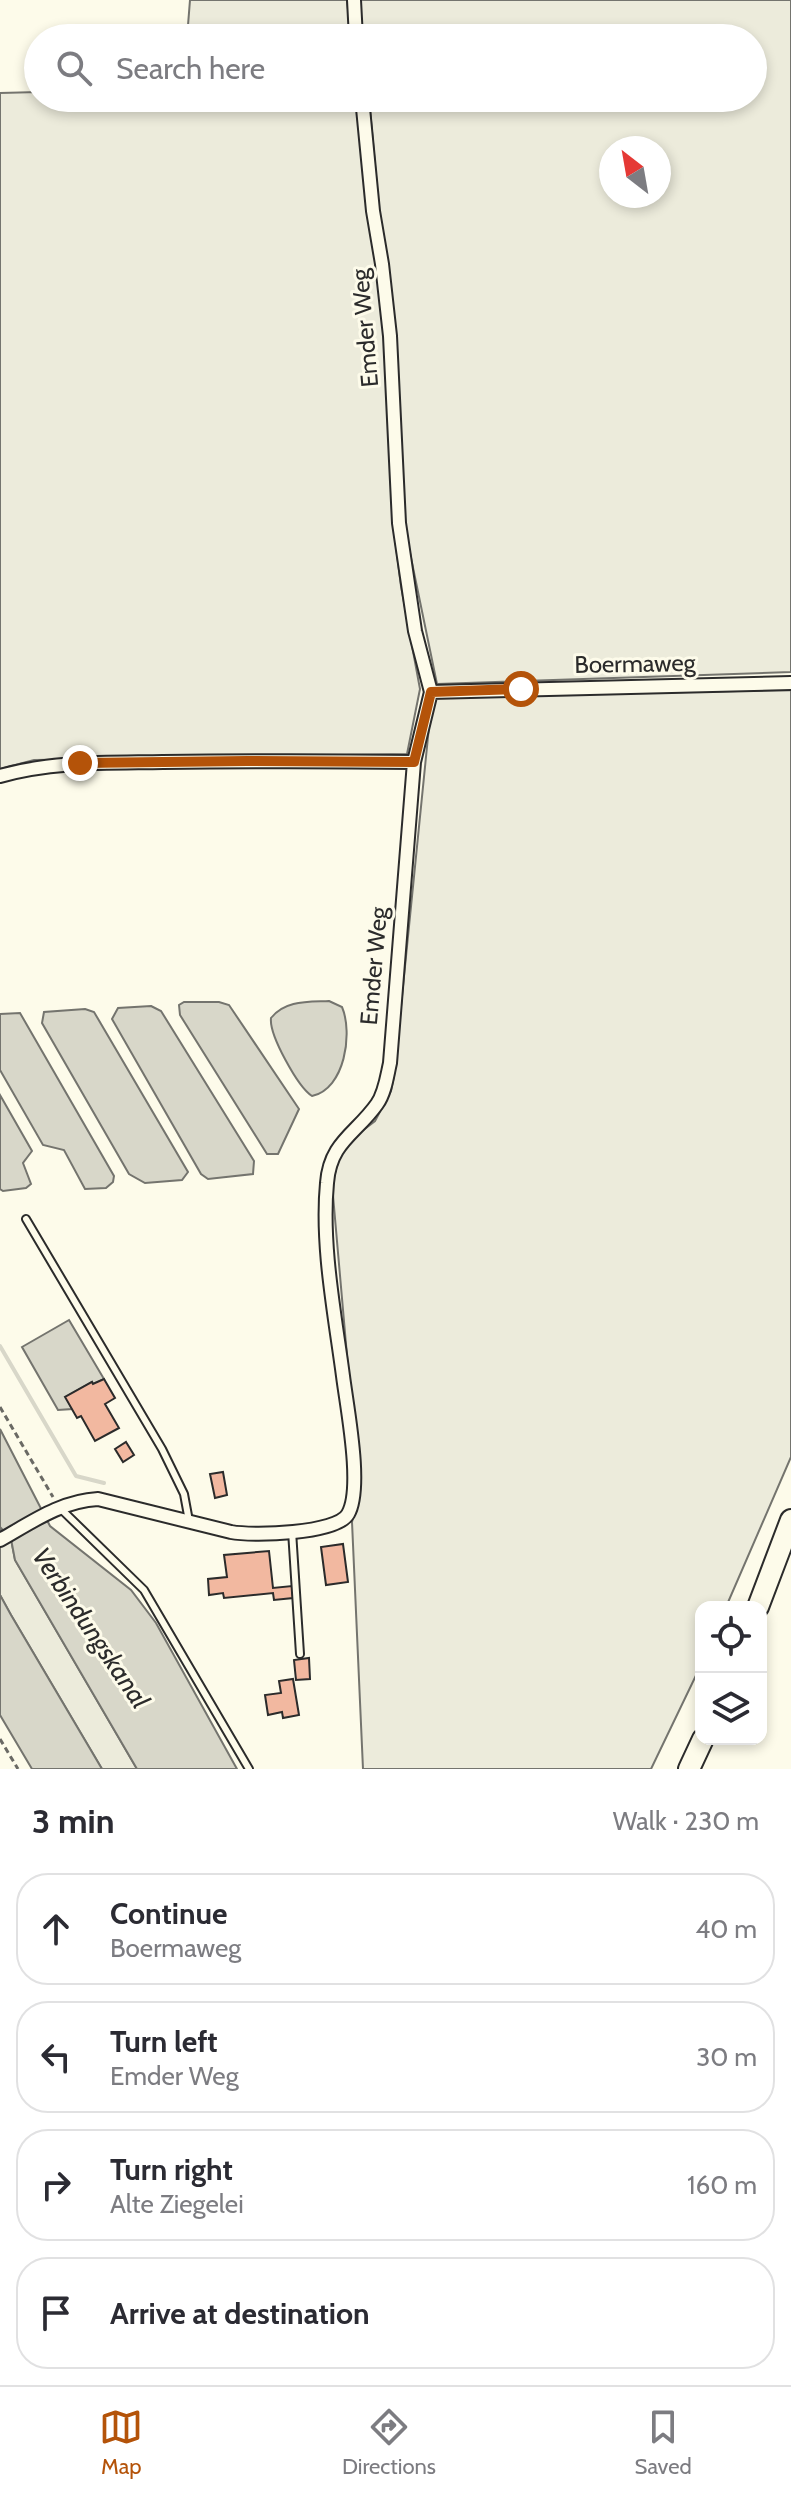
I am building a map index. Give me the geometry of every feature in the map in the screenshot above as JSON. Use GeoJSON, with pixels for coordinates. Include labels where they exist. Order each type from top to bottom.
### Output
{"type":"FeatureCollection","features":[{"type":"Feature","properties":{"kind":"main road"},"geometry":{"type":"LineString","coordinates":[[760,1601],[791,1520]]}},
{"type":"Feature","properties":{"kind":"main road"},"geometry":{"type":"LineString","coordinates":[[689,1769],[700,1745]]}},
{"type":"Feature","properties":{"kind":"street"},"geometry":{"type":"LineString","coordinates":[[354,0],[355,24]]}},
{"type":"Feature","properties":{"kind":"street","name":"Emder Weg"},"geometry":{"type":"LineString","coordinates":[[0,1540],[55,1510],[81,1500],[98,1499],[239,1534],[313,1529],[341,1522],[349,1512],[354,1489],[354,1465],[329,1258],[327,1182],[336,1151],[379,1101],[390,1063],[414,762],[431,692],[415,631],[399,523],[390,336],[363,112]]}},
{"type":"Feature","properties":{"kind":"street","name":"Boermaweg"},"geometry":{"type":"LineString","coordinates":[[431,692],[791,683]]}},
{"type":"Feature","properties":{"kind":"street"},"geometry":{"type":"LineString","coordinates":[[0,776],[33,766],[80,763],[414,762]]}},
{"type":"Feature","properties":{"kind":"lane"},"geometry":{"type":"LineString","coordinates":[[26,1219],[162,1449],[184,1494],[189,1522]]}},
{"type":"Feature","properties":{"kind":"lane"},"geometry":{"type":"LineString","coordinates":[[55,1510],[144,1590],[249,1769]]}},
{"type":"Feature","properties":{"kind":"lane"},"geometry":{"type":"LineString","coordinates":[[292,1531],[300,1654]]}},
{"type":"Feature","properties":{"kind":"path"},"geometry":{"type":"LineString","coordinates":[[0,1407],[55,1510]]}},
{"type":"Feature","properties":{"kind":"path"},"geometry":{"type":"LineString","coordinates":[[0,1739],[18,1769]]}},
{"type":"Feature","properties":{"kind":"shaded area"},"geometry":{"type":"Polygon","coordinates":[[[190,0],[347,0],[350,24],[188,24],[190,0]]]}},
{"type":"Feature","properties":{"kind":"shaded area"},"geometry":{"type":"Polygon","coordinates":[[[359,0],[791,0],[791,672],[437,684],[404,524],[388,263],[379,209],[370,112],[767,112],[767,24],[362,24],[359,0]]]}},
{"type":"Feature","properties":{"kind":"shaded area"},"geometry":{"type":"Polygon","coordinates":[[[24,92],[24,112],[357,112],[384,337],[393,523],[420,689],[407,754],[34,760],[0,769],[0,93],[24,92]]]}},
{"type":"Feature","properties":{"kind":"shaded area"},"geometry":{"type":"Polygon","coordinates":[[[791,690],[791,1457],[729,1601],[695,1601],[695,1677],[651,1769],[363,1769],[352,1522],[359,1493],[332,1184],[339,1159],[353,1138],[375,1121],[391,1091],[432,697],[791,690]]]}},
{"type":"Feature","properties":{"kind":"shaded area"},"geometry":{"type":"Polygon","coordinates":[[[0,1527],[11,1539],[15,1560],[137,1769],[102,1769],[11,1615],[0,1595],[0,1527]]]}},
{"type":"Feature","properties":{"kind":"water"},"geometry":{"type":"Polygon","coordinates":[[[329,1001],[342,1007],[345,1018],[344,1059],[332,1083],[312,1096],[286,1060],[271,1018],[290,1005],[329,1001]]]}},
{"type":"Feature","properties":{"kind":"water"},"geometry":{"type":"Polygon","coordinates":[[[184,1002],[229,1005],[299,1109],[278,1154],[267,1154],[180,1015],[179,1005],[184,1002]]]}},
{"type":"Feature","properties":{"kind":"water"},"geometry":{"type":"Polygon","coordinates":[[[151,1006],[161,1011],[254,1161],[253,1174],[208,1179],[201,1174],[112,1019],[118,1008],[151,1006]]]}},
{"type":"Feature","properties":{"kind":"water"},"geometry":{"type":"Polygon","coordinates":[[[85,1009],[94,1012],[188,1172],[182,1180],[145,1183],[129,1174],[42,1023],[44,1012],[85,1009]]]}},
{"type":"Feature","properties":{"kind":"water"},"geometry":{"type":"Polygon","coordinates":[[[20,1013],[114,1176],[113,1182],[106,1188],[85,1189],[64,1150],[43,1145],[0,1070],[0,1014],[20,1013]]]}},
{"type":"Feature","properties":{"kind":"water"},"geometry":{"type":"Polygon","coordinates":[[[0,1095],[32,1151],[23,1163],[31,1184],[26,1188],[0,1189],[0,1095]]]}},
{"type":"Feature","properties":{"kind":"water"},"geometry":{"type":"Polygon","coordinates":[[[69,1320],[104,1379],[92,1382],[66,1397],[72,1409],[58,1410],[22,1347],[69,1320]]]}},
{"type":"Feature","properties":{"kind":"water","name":"Verbindungskanal"},"geometry":{"type":"Polygon","coordinates":[[[0,1429],[50,1526],[131,1590],[156,1623],[237,1769],[137,1769],[15,1560],[11,1539],[0,1527],[0,1429]]]}},
{"type":"Feature","properties":{"kind":"water"},"geometry":{"type":"Polygon","coordinates":[[[0,1595],[102,1769],[32,1769],[0,1715],[0,1595]]]}},
{"type":"Feature","properties":{"kind":"building"},"geometry":{"type":"Polygon","coordinates":[[[104,1379],[115,1398],[105,1404],[119,1428],[95,1441],[81,1416],[77,1418],[65,1397],[104,1379]]]}},
{"type":"Feature","properties":{"kind":"building"},"geometry":{"type":"Polygon","coordinates":[[[126,1442],[134,1455],[123,1462],[115,1449],[126,1442]]]}},
{"type":"Feature","properties":{"kind":"building"},"geometry":{"type":"Polygon","coordinates":[[[223,1472],[227,1495],[215,1498],[210,1474],[223,1472]]]}},
{"type":"Feature","properties":{"kind":"building"},"geometry":{"type":"Polygon","coordinates":[[[343,1544],[348,1582],[326,1585],[321,1547],[343,1544]]]}},
{"type":"Feature","properties":{"kind":"building"},"geometry":{"type":"Polygon","coordinates":[[[269,1551],[273,1588],[292,1586],[293,1598],[274,1600],[273,1593],[224,1598],[223,1593],[209,1595],[208,1579],[227,1577],[224,1555],[269,1551]]]}},
{"type":"Feature","properties":{"kind":"building"},"geometry":{"type":"Polygon","coordinates":[[[309,1658],[310,1679],[296,1680],[294,1660],[309,1658]]]}},
{"type":"Feature","properties":{"kind":"building"},"geometry":{"type":"Polygon","coordinates":[[[293,1679],[299,1715],[283,1718],[282,1712],[268,1715],[265,1695],[281,1693],[279,1681],[293,1679]]]}},
{"type":"Feature","properties":{"kind":"waterway"},"geometry":{"type":"LineString","coordinates":[[0,1346],[76,1476],[104,1483]]}},
{"type":"Feature","properties":{"kind":"route"},"geometry":{"type":"LineString","coordinates":[[80,763],[414,762],[431,692],[521,689]]}}]}
